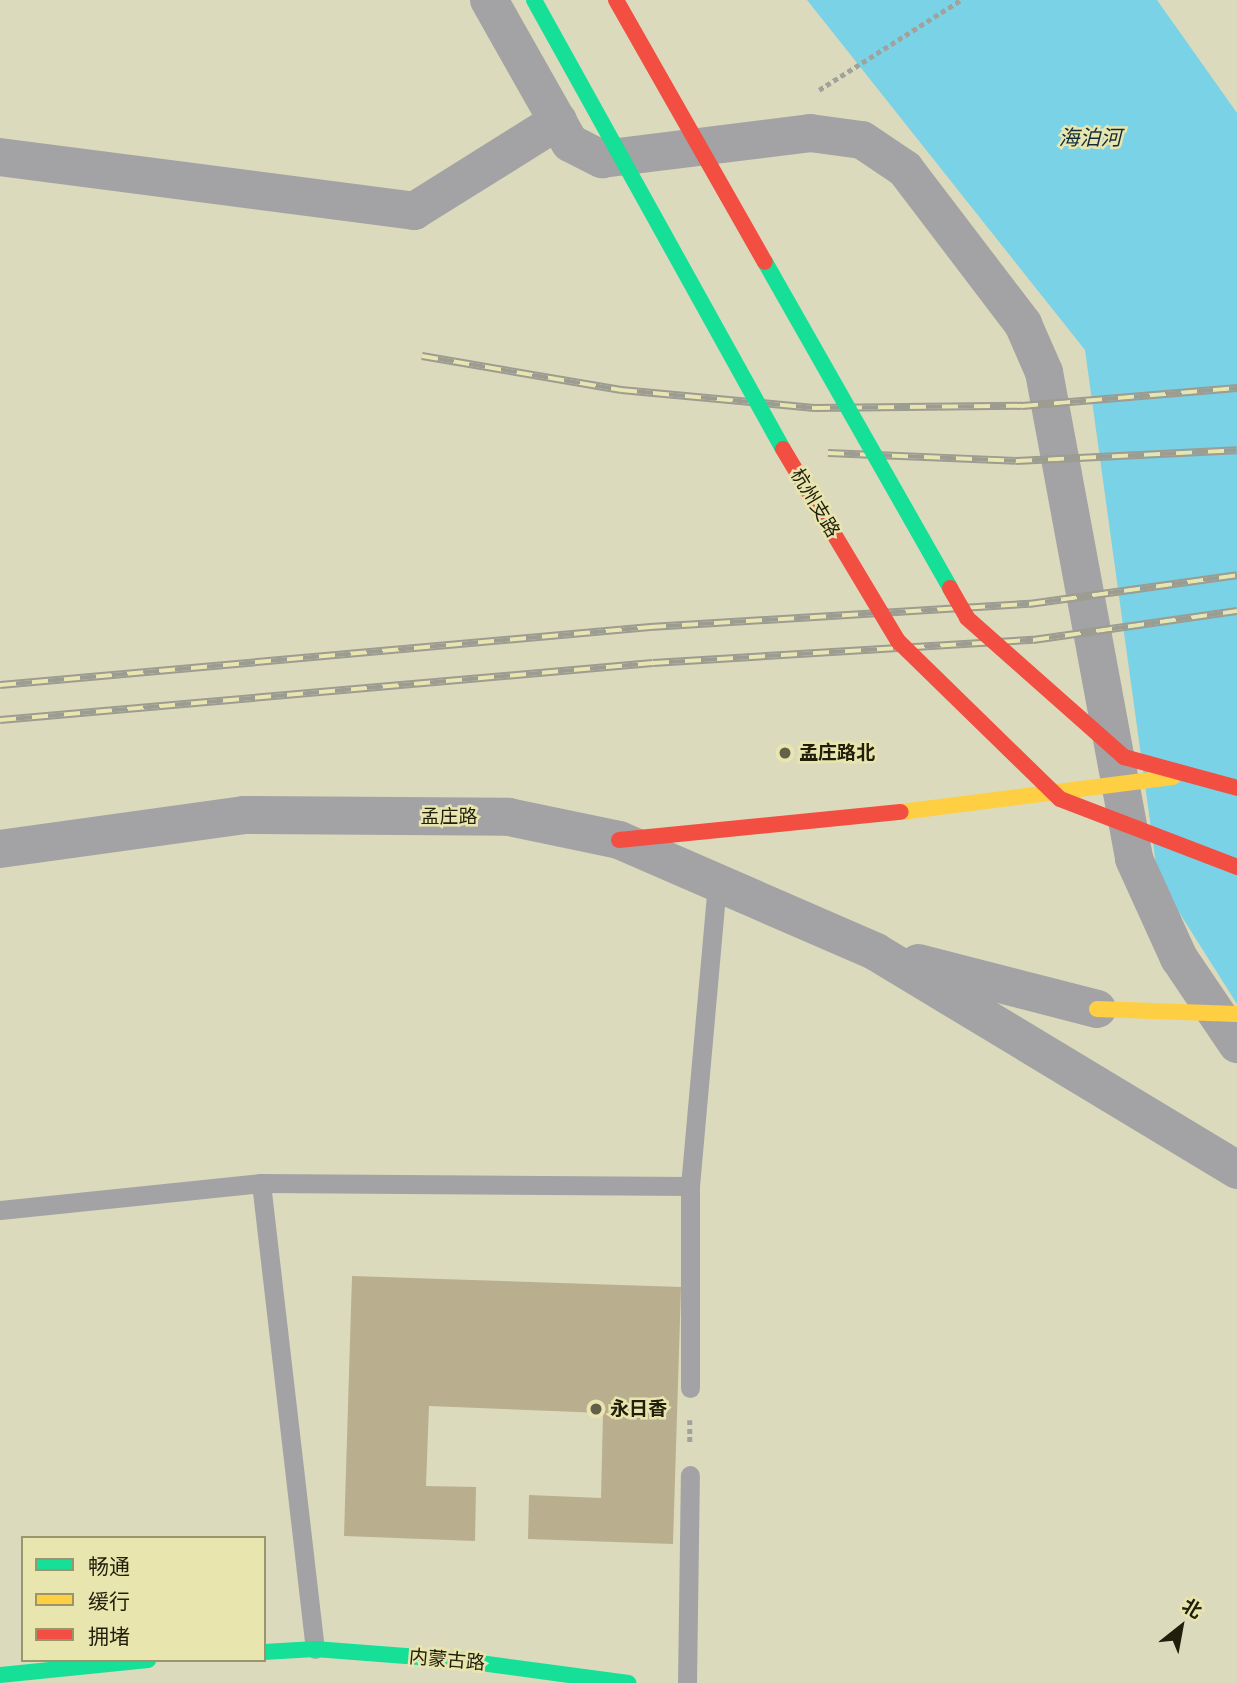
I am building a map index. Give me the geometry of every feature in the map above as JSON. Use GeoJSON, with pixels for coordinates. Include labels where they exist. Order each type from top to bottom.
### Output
{"type":"FeatureCollection","features":[{"type":"Feature","properties":{"kind":"main road","name":"杭州支路"},"geometry":{"type":"LineString","coordinates":[[534,0],[759,410],[898,641],[1060,799],[1237,867]]}},
{"type":"Feature","properties":{"kind":"main road"},"geometry":{"type":"LineString","coordinates":[[616,0],[967,618],[1124,757],[1237,788]]}},
{"type":"Feature","properties":{"kind":"main road"},"geometry":{"type":"LineString","coordinates":[[619,840],[972,805],[1237,768]]}},
{"type":"Feature","properties":{"kind":"main road"},"geometry":{"type":"LineString","coordinates":[[1097,1009],[1237,1014]]}},
{"type":"Feature","properties":{"kind":"main road","name":"内蒙古路"},"geometry":{"type":"LineString","coordinates":[[266,1652],[314,1649],[458,1660],[628,1683]]}},
{"type":"Feature","properties":{"kind":"main road"},"geometry":{"type":"LineString","coordinates":[[0,1675],[35,1668],[120,1662]]}},
{"type":"Feature","properties":{"kind":"street"},"geometry":{"type":"LineString","coordinates":[[489,0],[570,143],[602,159],[810,133],[862,140],[905,169],[1023,324],[1044,372],[1134,859],[1180,958],[1237,1044]]}},
{"type":"Feature","properties":{"kind":"street"},"geometry":{"type":"LineString","coordinates":[[0,157],[414,211],[558,121]]}},
{"type":"Feature","properties":{"kind":"street","name":"孟庄路"},"geometry":{"type":"LineString","coordinates":[[0,849],[244,815],[509,817],[619,840],[876,952]]}},
{"type":"Feature","properties":{"kind":"street"},"geometry":{"type":"LineString","coordinates":[[876,952],[1097,1009]]}},
{"type":"Feature","properties":{"kind":"street"},"geometry":{"type":"LineString","coordinates":[[876,952],[1237,1170]]}},
{"type":"Feature","properties":{"kind":"lane"},"geometry":{"type":"LineString","coordinates":[[690,1388],[690,1186],[717,882]]}},
{"type":"Feature","properties":{"kind":"lane"},"geometry":{"type":"LineString","coordinates":[[0,1210],[261,1183],[690,1186]]}},
{"type":"Feature","properties":{"kind":"lane"},"geometry":{"type":"LineString","coordinates":[[261,1183],[314,1649]]}},
{"type":"Feature","properties":{"kind":"lane"},"geometry":{"type":"LineString","coordinates":[[687,1683],[690,1475]]}},
{"type":"Feature","properties":{"kind":"path"},"geometry":{"type":"LineString","coordinates":[[817,91],[961,0]]}},
{"type":"Feature","properties":{"kind":"path"},"geometry":{"type":"LineString","coordinates":[[690,1388],[690,1475]]}},
{"type":"Feature","properties":{"kind":"water","name":"海泊河"},"geometry":{"type":"Polygon","coordinates":[[[807,0],[1157,0],[1237,113],[1237,1004],[1158,879],[1085,350],[807,0]]]}},
{"type":"Feature","properties":{"kind":"building","name":"永日香"},"geometry":{"type":"Polygon","coordinates":[[[352,1276],[681,1287],[673,1544],[528,1539],[529,1495],[601,1498],[603,1413],[429,1406],[426,1486],[476,1487],[475,1541],[344,1536],[352,1276]]]}},
{"type":"Feature","properties":{"kind":"railway"},"geometry":{"type":"LineString","coordinates":[[422,356],[621,390],[814,408],[1022,406],[1237,388]]}},
{"type":"Feature","properties":{"kind":"railway"},"geometry":{"type":"LineString","coordinates":[[828,453],[1016,461],[1237,450]]}},
{"type":"Feature","properties":{"kind":"railway"},"geometry":{"type":"LineString","coordinates":[[0,685],[650,627],[1029,604],[1237,575]]}},
{"type":"Feature","properties":{"kind":"railway"},"geometry":{"type":"LineString","coordinates":[[0,720],[653,663],[1033,640],[1237,611]]}},
{"type":"Feature","properties":{"kind":"traffic: fast"},"geometry":{"type":"LineString","coordinates":[[534,0],[783,449]]}},
{"type":"Feature","properties":{"kind":"traffic: fast"},"geometry":{"type":"LineString","coordinates":[[765,262],[950,588]]}},
{"type":"Feature","properties":{"kind":"traffic: fast"},"geometry":{"type":"LineString","coordinates":[[266,1652],[315,1649],[458,1660],[628,1683]]}},
{"type":"Feature","properties":{"kind":"traffic: fast"},"geometry":{"type":"LineString","coordinates":[[0,1675],[128,1662]]}},
{"type":"Feature","properties":{"kind":"traffic: slow"},"geometry":{"type":"LineString","coordinates":[[901,812],[1173,777]]}},
{"type":"Feature","properties":{"kind":"traffic: slow"},"geometry":{"type":"LineString","coordinates":[[1097,1009],[1237,1014]]}},
{"type":"Feature","properties":{"kind":"traffic: jam"},"geometry":{"type":"LineString","coordinates":[[616,0],[765,262]]}},
{"type":"Feature","properties":{"kind":"traffic: jam"},"geometry":{"type":"LineString","coordinates":[[783,449],[898,641],[1060,799],[1237,867]]}},
{"type":"Feature","properties":{"kind":"traffic: jam"},"geometry":{"type":"LineString","coordinates":[[950,588],[967,618],[1124,757],[1237,788]]}},
{"type":"Feature","properties":{"kind":"traffic: jam"},"geometry":{"type":"LineString","coordinates":[[619,840],[901,812]]}},
{"type":"Feature","properties":{"kind":"place","name":"孟庄路北"},"geometry":{"type":"Point","coordinates":[785,753]}},
{"type":"Feature","properties":{"kind":"place","name":"永日香"},"geometry":{"type":"Point","coordinates":[596,1409]}}]}
